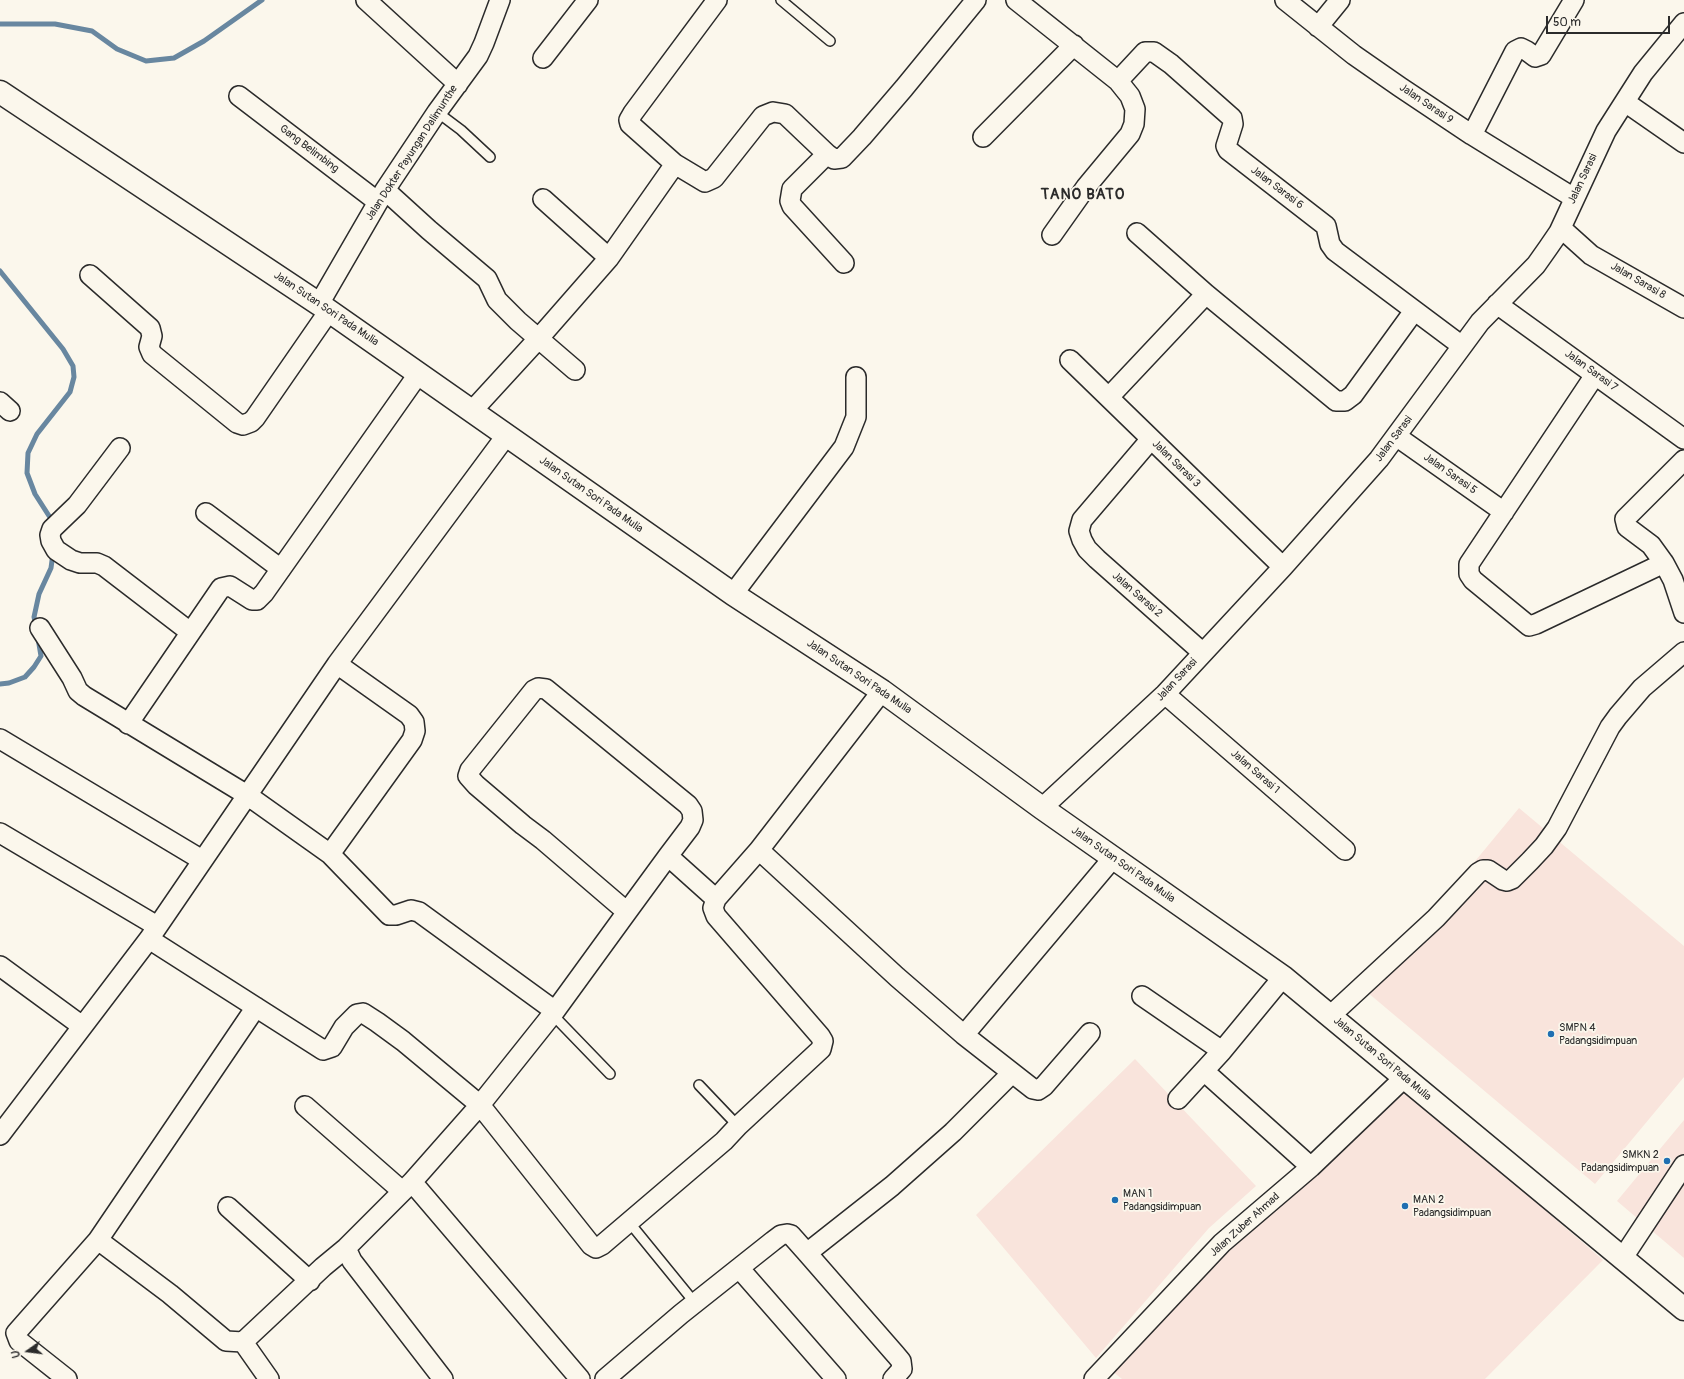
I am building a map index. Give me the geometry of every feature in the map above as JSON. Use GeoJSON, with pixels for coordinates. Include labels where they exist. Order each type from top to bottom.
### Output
{"type":"FeatureCollection","features":[{"type":"Feature","properties":{"kind":"street"},"geometry":{"type":"LineString","coordinates":[[366,0],[458,84]]}},
{"type":"Feature","properties":{"kind":"street","name":"Jalan Dokter Payungan Dalimunthe"},"geometry":{"type":"LineString","coordinates":[[90,275],[150,328],[152,336],[149,347],[152,354],[237,424],[242,425],[251,422],[255,418],[324,307],[382,196],[437,112],[478,56],[500,0]]}},
{"type":"Feature","properties":{"kind":"street"},"geometry":{"type":"LineString","coordinates":[[543,58],[588,0]]}},
{"type":"Feature","properties":{"kind":"street"},"geometry":{"type":"LineString","coordinates":[[717,0],[629,119],[630,124],[675,164],[702,181],[711,180],[763,116],[773,112],[785,114],[828,154],[839,159],[848,152],[904,88],[976,0]]}},
{"type":"Feature","properties":{"kind":"street"},"geometry":{"type":"LineString","coordinates":[[1016,0],[1118,81],[1127,91],[1133,102],[1136,116],[1130,134],[1086,188],[1052,235]]}},
{"type":"Feature","properties":{"kind":"street","name":"Jalan Sarasi 9"},"geometry":{"type":"LineString","coordinates":[[1285,0],[1354,55],[1472,135],[1574,198]]}},
{"type":"Feature","properties":{"kind":"street"},"geometry":{"type":"LineString","coordinates":[[1318,27],[1340,0]]}},
{"type":"Feature","properties":{"kind":"street"},"geometry":{"type":"LineString","coordinates":[[1472,135],[1515,51],[1521,48],[1535,57],[1542,55],[1574,0]]}},
{"type":"Feature","properties":{"kind":"street","name":"Jalan Sarasi"},"geometry":{"type":"LineString","coordinates":[[1042,808],[1165,694],[1283,567],[1379,459],[1462,346],[1497,304],[1536,264],[1548,248],[1561,228],[1606,131],[1643,73],[1684,23]]}},
{"type":"Feature","properties":{"kind":"street"},"geometry":{"type":"LineString","coordinates":[[983,137],[1074,45]]}},
{"type":"Feature","properties":{"kind":"street","name":"Jalan Sarasi 6"},"geometry":{"type":"LineString","coordinates":[[1118,81],[1144,52],[1154,52],[1171,64],[1232,118],[1234,124],[1226,146],[1228,150],[1326,226],[1330,244],[1335,250],[1462,346]]}},
{"type":"Feature","properties":{"kind":"street","name":"Jalan Sutan Sori Pada Mulia"},"geometry":{"type":"LineString","coordinates":[[3,93],[324,307],[733,594],[882,691],[1042,808],[1283,977],[1684,1309]]}},
{"type":"Feature","properties":{"kind":"street","name":"Gang Belimbing"},"geometry":{"type":"LineString","coordinates":[[239,96],[429,230],[487,279],[498,300],[518,321],[575,370]]}},
{"type":"Feature","properties":{"kind":"street"},"geometry":{"type":"LineString","coordinates":[[1625,102],[1684,143]]}},
{"type":"Feature","properties":{"kind":"street"},"geometry":{"type":"LineString","coordinates":[[828,154],[792,189],[790,200],[792,206],[844,263]]}},
{"type":"Feature","properties":{"kind":"street"},"geometry":{"type":"LineString","coordinates":[[472,411],[539,338],[609,258],[675,164]]}},
{"type":"Feature","properties":{"kind":"street"},"geometry":{"type":"LineString","coordinates":[[543,199],[609,258]]}},
{"type":"Feature","properties":{"kind":"street","name":"Jalan Sarasi 8"},"geometry":{"type":"LineString","coordinates":[[1561,228],[1591,255],[1684,308]]}},
{"type":"Feature","properties":{"kind":"street"},"geometry":{"type":"LineString","coordinates":[[1137,233],[1206,294],[1336,401],[1345,401],[1353,395],[1414,311]]}},
{"type":"Feature","properties":{"kind":"street"},"geometry":{"type":"LineString","coordinates":[[1109,397],[1206,294]]}},
{"type":"Feature","properties":{"kind":"street","name":"Jalan Sarasi 7"},"geometry":{"type":"LineString","coordinates":[[1497,304],[1684,439]]}},
{"type":"Feature","properties":{"kind":"street","name":"Jalan Sarasi 3"},"geometry":{"type":"LineString","coordinates":[[1070,360],[1283,567]]}},
{"type":"Feature","properties":{"kind":"street"},"geometry":{"type":"LineString","coordinates":[[128,724],[221,588],[230,586],[249,599],[257,600],[264,593],[419,374]]}},
{"type":"Feature","properties":{"kind":"street"},"geometry":{"type":"LineString","coordinates":[[1595,375],[1469,564],[1468,571],[1473,580],[1529,626],[1664,563]]}},
{"type":"Feature","properties":{"kind":"street"},"geometry":{"type":"LineString","coordinates":[[733,594],[844,447],[856,417],[856,377]]}},
{"type":"Feature","properties":{"kind":"street"},"geometry":{"type":"LineString","coordinates":[[0,1135],[153,932],[337,664],[506,436]]}},
{"type":"Feature","properties":{"kind":"street","name":"Jalan Sarasi 5"},"geometry":{"type":"LineString","coordinates":[[1396,436],[1504,512]]}},
{"type":"Feature","properties":{"kind":"street","name":"Jalan Sarasi 2"},"geometry":{"type":"LineString","coordinates":[[1151,439],[1082,520],[1079,531],[1087,549],[1097,559],[1203,653]]}},
{"type":"Feature","properties":{"kind":"street"},"geometry":{"type":"LineString","coordinates":[[120,448],[77,505],[52,529],[50,538],[56,550],[65,557],[76,562],[92,562],[104,566],[190,632]]}},
{"type":"Feature","properties":{"kind":"street"},"geometry":{"type":"LineString","coordinates":[[1684,460],[1625,518],[1627,528],[1651,545],[1664,563],[1673,580],[1684,614]]}},
{"type":"Feature","properties":{"kind":"street"},"geometry":{"type":"LineString","coordinates":[[206,513],[281,569]]}},
{"type":"Feature","properties":{"kind":"street"},"geometry":{"type":"LineString","coordinates":[[40,628],[72,678],[78,691],[128,724],[247,795],[330,854],[389,915],[396,915],[411,910],[419,912],[553,1012]]}},
{"type":"Feature","properties":{"kind":"street"},"geometry":{"type":"LineString","coordinates":[[1330,1016],[1436,918],[1478,873],[1482,870],[1488,870],[1503,880],[1508,881],[1530,861],[1544,846],[1556,828],[1610,727],[1618,716],[1642,688],[1684,652]]}},
{"type":"Feature","properties":{"kind":"street"},"geometry":{"type":"LineString","coordinates":[[330,854],[412,740],[416,727],[409,715],[337,664]]}},
{"type":"Feature","properties":{"kind":"street"},"geometry":{"type":"LineString","coordinates":[[98,1240],[170,1294],[226,1341],[243,1342],[310,1281],[323,1267],[346,1248],[407,1186],[480,1106],[553,1012],[690,827],[693,820],[692,811],[688,805],[546,689],[541,688],[534,690],[470,770],[468,776],[523,825],[544,840],[627,912]]}},
{"type":"Feature","properties":{"kind":"street"},"geometry":{"type":"LineString","coordinates":[[2,839],[153,932],[256,1008],[316,1046],[326,1050],[332,1046],[353,1016],[360,1013],[367,1015],[404,1041],[480,1106],[591,1245],[596,1248],[629,1222],[724,1141],[821,1048],[823,1041],[820,1036],[716,916],[713,908],[716,899],[759,850],[882,691]]}},
{"type":"Feature","properties":{"kind":"street","name":"Jalan Sarasi 1"},"geometry":{"type":"LineString","coordinates":[[1165,694],[1345,850]]}},
{"type":"Feature","properties":{"kind":"street"},"geometry":{"type":"LineString","coordinates":[[0,739],[202,860]]}},
{"type":"Feature","properties":{"kind":"street"},"geometry":{"type":"LineString","coordinates":[[759,850],[891,972],[964,1035],[1034,1089],[1038,1090],[1042,1088],[1090,1033]]}},
{"type":"Feature","properties":{"kind":"street"},"geometry":{"type":"LineString","coordinates":[[668,856],[716,899]]}},
{"type":"Feature","properties":{"kind":"street"},"geometry":{"type":"LineString","coordinates":[[964,1035],[1113,858]]}},
{"type":"Feature","properties":{"kind":"street"},"geometry":{"type":"LineString","coordinates":[[0,966],[82,1026]]}},
{"type":"Feature","properties":{"kind":"street"},"geometry":{"type":"LineString","coordinates":[[1178,1099],[1222,1051],[1283,977]]}},
{"type":"Feature","properties":{"kind":"street"},"geometry":{"type":"LineString","coordinates":[[1142,996],[1222,1051]]}},
{"type":"Feature","properties":{"kind":"street"},"geometry":{"type":"LineString","coordinates":[[67,1379],[19,1340],[16,1333],[98,1240],[256,1008]]}},
{"type":"Feature","properties":{"kind":"street"},"geometry":{"type":"LineString","coordinates":[[1204,1071],[1311,1167]]}},
{"type":"Feature","properties":{"kind":"street"},"geometry":{"type":"LineString","coordinates":[[807,1253],[903,1176],[953,1132],[1012,1073]]}},
{"type":"Feature","properties":{"kind":"street","name":"Jalan Zuber Ahmad"},"geometry":{"type":"LineString","coordinates":[[1094,1379],[1222,1243],[1311,1167],[1404,1078]]}},
{"type":"Feature","properties":{"kind":"street"},"geometry":{"type":"LineString","coordinates":[[305,1106],[407,1186],[580,1379]]}},
{"type":"Feature","properties":{"kind":"street"},"geometry":{"type":"LineString","coordinates":[[1622,1259],[1684,1165]]}},
{"type":"Feature","properties":{"kind":"street"},"geometry":{"type":"LineString","coordinates":[[228,1207],[310,1281]]}},
{"type":"Feature","properties":{"kind":"street"},"geometry":{"type":"LineString","coordinates":[[605,1379],[695,1303],[773,1241],[784,1235],[791,1235],[901,1362],[902,1369],[893,1379]]}},
{"type":"Feature","properties":{"kind":"street"},"geometry":{"type":"LineString","coordinates":[[346,1248],[352,1261],[444,1379]]}},
{"type":"Feature","properties":{"kind":"street"},"geometry":{"type":"LineString","coordinates":[[739,1268],[836,1379]]}},
{"type":"Feature","properties":{"kind":"street"},"geometry":{"type":"LineString","coordinates":[[243,1342],[269,1379]]}},
{"type":"Feature","properties":{"kind":"lane"},"geometry":{"type":"LineString","coordinates":[[781,0],[830,40]]}},
{"type":"Feature","properties":{"kind":"lane"},"geometry":{"type":"LineString","coordinates":[[437,112],[461,130],[490,157]]}},
{"type":"Feature","properties":{"kind":"lane"},"geometry":{"type":"LineString","coordinates":[[553,1012],[610,1074]]}},
{"type":"Feature","properties":{"kind":"lane"},"geometry":{"type":"LineString","coordinates":[[700,1085],[738,1126]]}},
{"type":"Feature","properties":{"kind":"lane"},"geometry":{"type":"LineString","coordinates":[[629,1222],[695,1303]]}},
{"type":"Feature","properties":{"kind":"shaded area","name":"SMPN 4 Padangsidimpuan"},"geometry":{"type":"Polygon","coordinates":[[[1519,808],[1684,946],[1684,1077],[1595,1184],[1367,992],[1519,808]]]}},
{"type":"Feature","properties":{"kind":"shaded area","name":"MAN 1 Padangsidimpuan"},"geometry":{"type":"Polygon","coordinates":[[[1135,1059],[1256,1186],[1209,1228],[1096,1358],[976,1215],[1135,1059]]]}},
{"type":"Feature","properties":{"kind":"shaded area","name":"MAN 2 Padangsidimpuan"},"geometry":{"type":"Polygon","coordinates":[[[1402,1087],[1603,1260],[1485,1379],[1122,1379],[1112,1371],[1226,1245],[1402,1087]]]}},
{"type":"Feature","properties":{"kind":"shaded area","name":"SMKN 2 Padangsidimpuan"},"geometry":{"type":"Polygon","coordinates":[[[1684,1120],[1684,1258],[1617,1201],[1684,1120]]]}},
{"type":"Feature","properties":{"kind":"waterway"},"geometry":{"type":"LineString","coordinates":[[0,24],[55,24],[92,31],[117,49],[146,61],[174,58],[204,41],[262,0]]}},
{"type":"Feature","properties":{"kind":"waterway"},"geometry":{"type":"LineString","coordinates":[[0,271],[63,349],[73,366],[74,377],[70,392],[37,434],[28,453],[27,473],[35,494],[51,519],[52,524]]}},
{"type":"Feature","properties":{"kind":"waterway"},"geometry":{"type":"LineString","coordinates":[[36,626],[34,617],[39,594],[51,568],[53,553]]}},
{"type":"Feature","properties":{"kind":"waterway"},"geometry":{"type":"LineString","coordinates":[[0,684],[9,683],[25,677],[34,667],[41,656],[38,638]]}},
{"type":"Feature","properties":{"kind":"place","name":"SMPN 4 Padangsidimpuan"},"geometry":{"type":"Point","coordinates":[1551,1034]}},
{"type":"Feature","properties":{"kind":"place","name":"SMKN 2 Padangsidimpuan"},"geometry":{"type":"Point","coordinates":[1667,1161]}},
{"type":"Feature","properties":{"kind":"place","name":"MAN 1 Padangsidimpuan"},"geometry":{"type":"Point","coordinates":[1115,1200]}},
{"type":"Feature","properties":{"kind":"place","name":"MAN 2 Padangsidimpuan"},"geometry":{"type":"Point","coordinates":[1405,1206]}},
{"type":"Feature","properties":{"kind":"district","name":"TANO BATO"},"geometry":{"type":"Point","coordinates":[1083,195]}}]}
